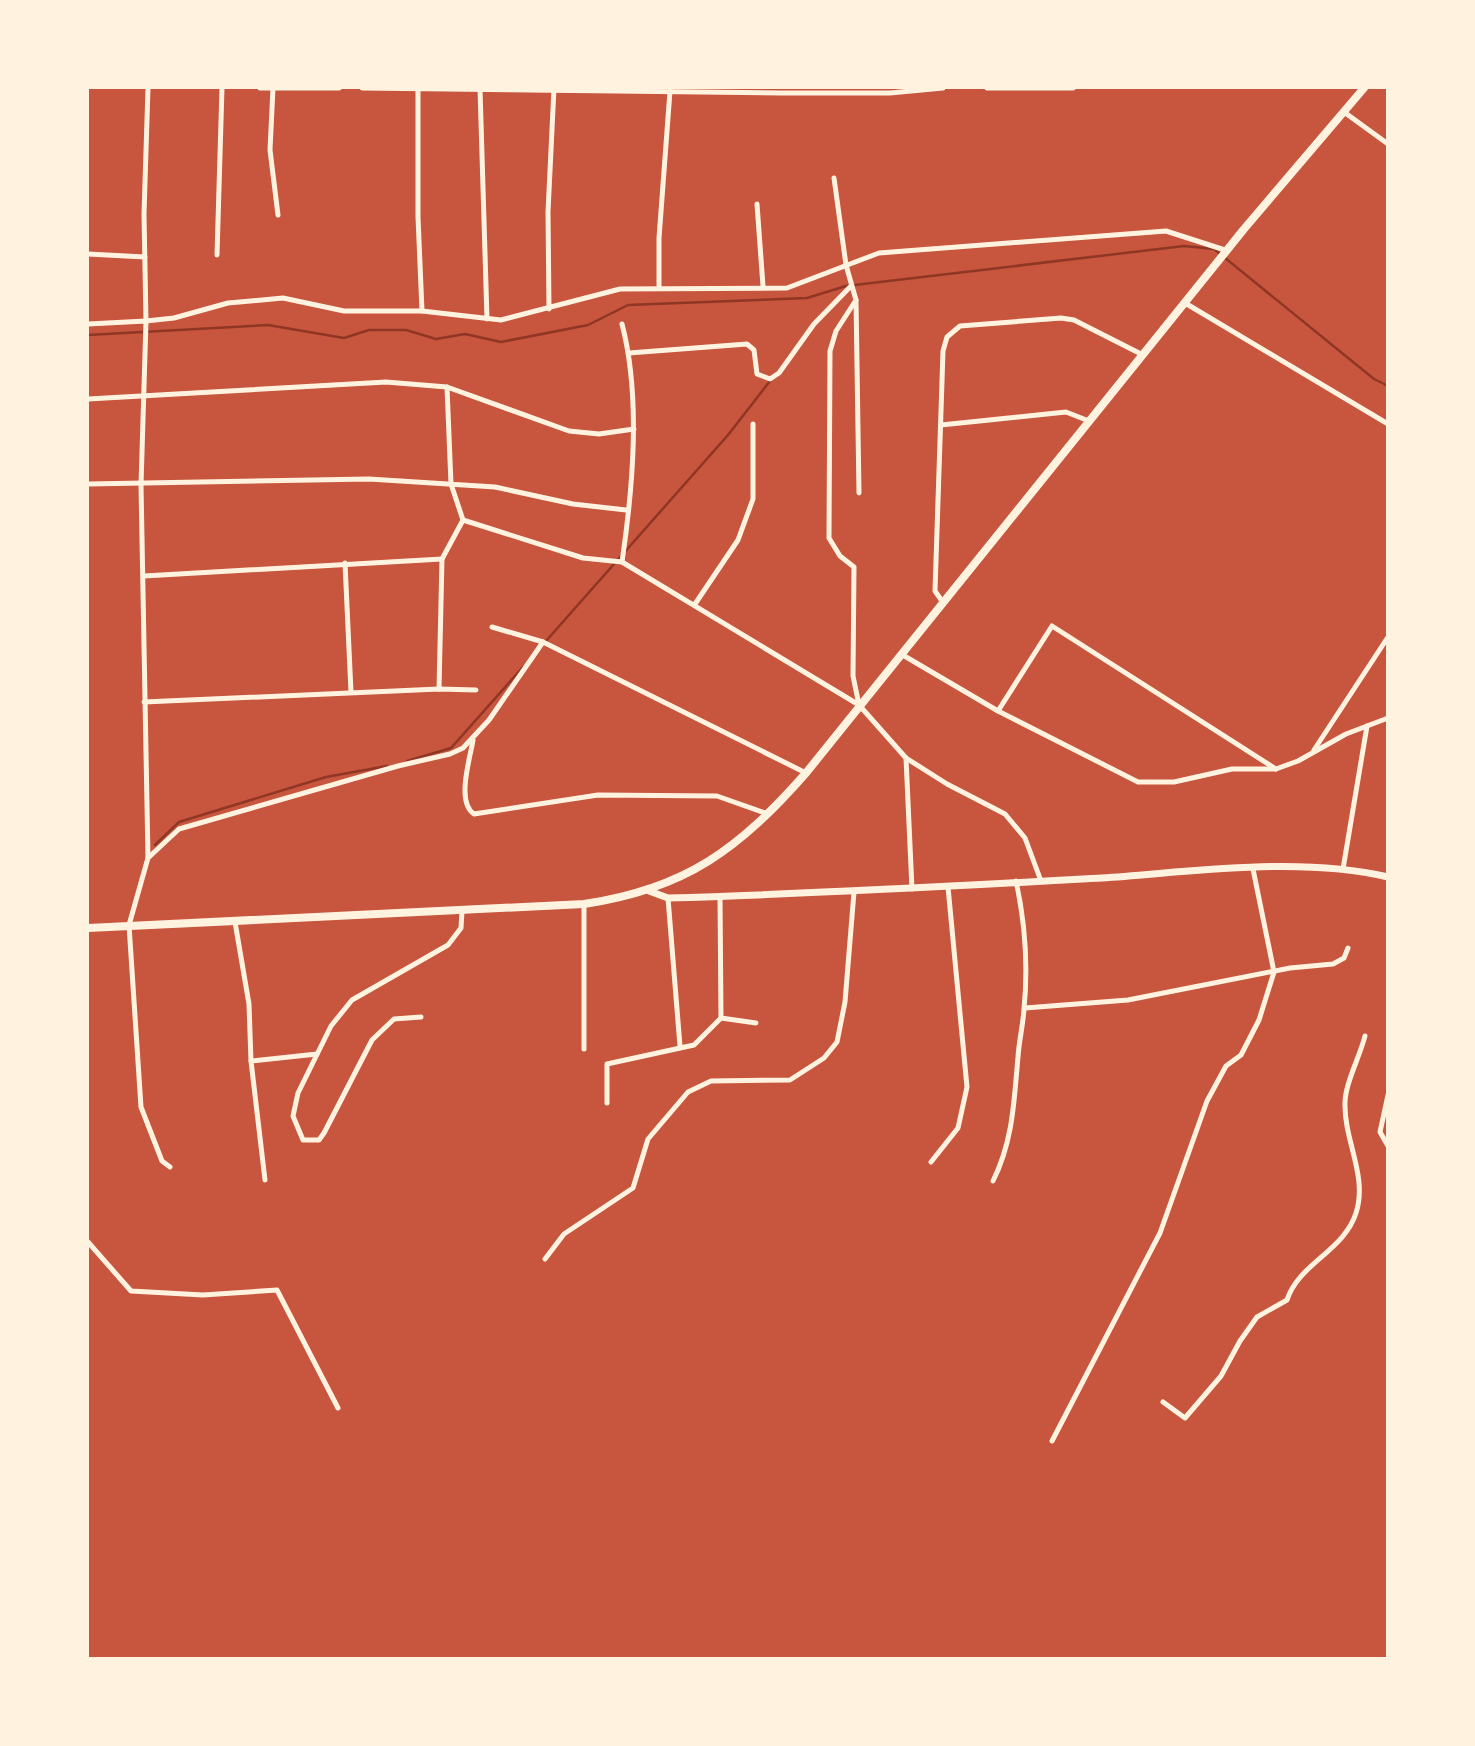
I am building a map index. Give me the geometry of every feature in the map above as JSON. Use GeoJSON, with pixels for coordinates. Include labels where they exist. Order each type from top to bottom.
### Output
{"type":"FeatureCollection","features":[{"type":"Feature","properties":{"kind":"main road"},"geometry":{"type":"LineString","coordinates":[[88,928],[584,904],[649,891],[693,871],[751,832],[806,773],[1244,229],[1364,88]]}},
{"type":"Feature","properties":{"kind":"main road"},"geometry":{"type":"LineString","coordinates":[[649,891],[668,898],[854,892],[1253,869],[1343,869],[1388,877]]}},
{"type":"Feature","properties":{"kind":"street"},"geometry":{"type":"LineString","coordinates":[[148,88],[146,321],[141,485],[148,858],[129,925],[129,939],[141,1107],[162,1161],[170,1167]]}},
{"type":"Feature","properties":{"kind":"street"},"geometry":{"type":"LineString","coordinates":[[217,255],[222,88]]}},
{"type":"Feature","properties":{"kind":"street"},"geometry":{"type":"LineString","coordinates":[[260,88],[339,88]]}},
{"type":"Feature","properties":{"kind":"street"},"geometry":{"type":"LineString","coordinates":[[273,88],[270,150],[278,215]]}},
{"type":"Feature","properties":{"kind":"street"},"geometry":{"type":"LineString","coordinates":[[362,88],[890,93],[943,88]]}},
{"type":"Feature","properties":{"kind":"street"},"geometry":{"type":"LineString","coordinates":[[418,88],[418,217],[422,311]]}},
{"type":"Feature","properties":{"kind":"street"},"geometry":{"type":"LineString","coordinates":[[987,88],[1073,88]]}},
{"type":"Feature","properties":{"kind":"street"},"geometry":{"type":"LineString","coordinates":[[480,89],[487,320]]}},
{"type":"Feature","properties":{"kind":"street"},"geometry":{"type":"LineString","coordinates":[[549,309],[548,212],[554,89]]}},
{"type":"Feature","properties":{"kind":"street"},"geometry":{"type":"LineString","coordinates":[[659,287],[659,238],[670,91]]}},
{"type":"Feature","properties":{"kind":"street"},"geometry":{"type":"LineString","coordinates":[[1344,112],[1388,144]]}},
{"type":"Feature","properties":{"kind":"street"},"geometry":{"type":"LineString","coordinates":[[834,178],[846,265],[856,300],[859,494]]}},
{"type":"Feature","properties":{"kind":"street"},"geometry":{"type":"LineString","coordinates":[[757,204],[763,286]]}},
{"type":"Feature","properties":{"kind":"street"},"geometry":{"type":"LineString","coordinates":[[88,324],[174,318],[228,303],[283,298],[344,311],[422,311],[487,320],[518,318],[620,289],[801,285],[879,253],[1166,231],[1228,251]]}},
{"type":"Feature","properties":{"kind":"street"},"geometry":{"type":"LineString","coordinates":[[88,254],[145,257]]}},
{"type":"Feature","properties":{"kind":"street"},"geometry":{"type":"LineString","coordinates":[[629,353],[747,344],[754,350],[757,374],[770,379],[779,373],[814,324],[851,286]]}},
{"type":"Feature","properties":{"kind":"street"},"geometry":{"type":"LineString","coordinates":[[856,300],[836,331],[829,370],[829,538],[840,556],[854,567],[853,676],[859,705]]}},
{"type":"Feature","properties":{"kind":"street"},"geometry":{"type":"LineString","coordinates":[[1185,303],[1388,424]]}},
{"type":"Feature","properties":{"kind":"street"},"geometry":{"type":"LineString","coordinates":[[942,601],[935,591],[944,344],[953,330],[960,326],[1061,318],[1074,320],[1143,355]]}},
{"type":"Feature","properties":{"kind":"street"},"geometry":{"type":"LineString","coordinates":[[622,324],[629,353],[634,429],[622,562]]}},
{"type":"Feature","properties":{"kind":"street"},"geometry":{"type":"LineString","coordinates":[[88,399],[386,382],[447,387],[569,431],[598,434],[634,429]]}},
{"type":"Feature","properties":{"kind":"street"},"geometry":{"type":"LineString","coordinates":[[439,689],[442,559],[463,520],[451,484],[447,387]]}},
{"type":"Feature","properties":{"kind":"street"},"geometry":{"type":"LineString","coordinates":[[941,425],[1066,412],[1089,421]]}},
{"type":"Feature","properties":{"kind":"street"},"geometry":{"type":"LineString","coordinates":[[695,604],[738,540],[753,499],[752,424]]}},
{"type":"Feature","properties":{"kind":"street"},"geometry":{"type":"LineString","coordinates":[[88,484],[356,479],[495,486],[573,504],[626,510]]}},
{"type":"Feature","properties":{"kind":"street"},"geometry":{"type":"LineString","coordinates":[[463,520],[583,558],[622,562],[859,705],[906,758],[947,784],[1005,814],[1018,825],[1041,881]]}},
{"type":"Feature","properties":{"kind":"street"},"geometry":{"type":"LineString","coordinates":[[144,576],[442,559]]}},
{"type":"Feature","properties":{"kind":"street"},"geometry":{"type":"LineString","coordinates":[[345,563],[351,692]]}},
{"type":"Feature","properties":{"kind":"street"},"geometry":{"type":"LineString","coordinates":[[998,710],[1052,626],[1276,769]]}},
{"type":"Feature","properties":{"kind":"street"},"geometry":{"type":"LineString","coordinates":[[492,627],[544,642],[806,773]]}},
{"type":"Feature","properties":{"kind":"street"},"geometry":{"type":"LineString","coordinates":[[1312,753],[1388,637]]}},
{"type":"Feature","properties":{"kind":"street"},"geometry":{"type":"LineString","coordinates":[[148,858],[179,828],[398,766],[450,754],[473,740],[544,642]]}},
{"type":"Feature","properties":{"kind":"street"},"geometry":{"type":"LineString","coordinates":[[901,654],[1111,771],[1139,782],[1174,782],[1232,769],[1276,769],[1388,718]]}},
{"type":"Feature","properties":{"kind":"street"},"geometry":{"type":"LineString","coordinates":[[144,702],[351,692],[476,690]]}},
{"type":"Feature","properties":{"kind":"street"},"geometry":{"type":"LineString","coordinates":[[1343,869],[1367,726]]}},
{"type":"Feature","properties":{"kind":"street"},"geometry":{"type":"LineString","coordinates":[[473,740],[465,800],[468,810],[474,814],[598,795],[717,796],[770,814]]}},
{"type":"Feature","properties":{"kind":"street"},"geometry":{"type":"LineString","coordinates":[[906,758],[912,889]]}},
{"type":"Feature","properties":{"kind":"street"},"geometry":{"type":"LineString","coordinates":[[1052,1441],[1160,1233],[1207,1101],[1226,1066],[1241,1055],[1259,1020],[1274,972],[1253,869]]}},
{"type":"Feature","properties":{"kind":"street"},"geometry":{"type":"LineString","coordinates":[[993,1181],[1003,1162],[1014,1120],[1018,1054],[1025,1008],[1022,909],[1016,881]]}},
{"type":"Feature","properties":{"kind":"street"},"geometry":{"type":"LineString","coordinates":[[931,1162],[958,1128],[967,1087],[948,887]]}},
{"type":"Feature","properties":{"kind":"street"},"geometry":{"type":"LineString","coordinates":[[545,1259],[565,1234],[633,1188],[649,1139],[688,1092],[711,1081],[790,1080],[837,1042],[845,1002],[854,892]]}},
{"type":"Feature","properties":{"kind":"street"},"geometry":{"type":"LineString","coordinates":[[607,1103],[607,1064],[694,1045],[721,1018],[720,896]]}},
{"type":"Feature","properties":{"kind":"street"},"geometry":{"type":"LineString","coordinates":[[668,898],[680,1046]]}},
{"type":"Feature","properties":{"kind":"street"},"geometry":{"type":"LineString","coordinates":[[584,904],[584,1049]]}},
{"type":"Feature","properties":{"kind":"street"},"geometry":{"type":"LineString","coordinates":[[421,1017],[394,1019],[372,1040],[324,1133],[319,1140],[303,1140],[293,1116],[298,1093],[331,1026],[352,1000],[448,945],[461,928],[462,911]]}},
{"type":"Feature","properties":{"kind":"street"},"geometry":{"type":"LineString","coordinates":[[235,922],[249,1004],[251,1060],[265,1180]]}},
{"type":"Feature","properties":{"kind":"street"},"geometry":{"type":"LineString","coordinates":[[1025,1008],[1128,1000],[1340,962],[1348,948]]}},
{"type":"Feature","properties":{"kind":"street"},"geometry":{"type":"LineString","coordinates":[[721,1018],[755,1023]]}},
{"type":"Feature","properties":{"kind":"street"},"geometry":{"type":"LineString","coordinates":[[1164,1402],[1185,1418],[1221,1376],[1257,1317],[1287,1300],[1292,1285],[1334,1248],[1356,1214],[1361,1185],[1345,1101],[1365,1036]]}},
{"type":"Feature","properties":{"kind":"street"},"geometry":{"type":"LineString","coordinates":[[251,1060],[317,1054]]}},
{"type":"Feature","properties":{"kind":"street"},"geometry":{"type":"LineString","coordinates":[[1388,1095],[1380,1132],[1388,1146]]}},
{"type":"Feature","properties":{"kind":"street"},"geometry":{"type":"LineString","coordinates":[[88,1242],[131,1291],[203,1294],[277,1290],[338,1408]]}},
{"type":"Feature","properties":{"kind":"waterway"},"geometry":{"type":"LineString","coordinates":[[88,335],[268,325],[344,338],[369,330],[406,330],[436,339],[465,334],[501,342],[588,325],[628,305],[807,298],[846,286],[1184,246],[1214,249],[1374,379],[1388,386]]}},
{"type":"Feature","properties":{"kind":"waterway"},"geometry":{"type":"LineString","coordinates":[[546,641],[728,435],[770,381]]}},
{"type":"Feature","properties":{"kind":"waterway"},"geometry":{"type":"LineString","coordinates":[[407,761],[451,748],[523,667]]}},
{"type":"Feature","properties":{"kind":"waterway"},"geometry":{"type":"LineString","coordinates":[[155,845],[179,822],[326,777],[387,766]]}}]}
